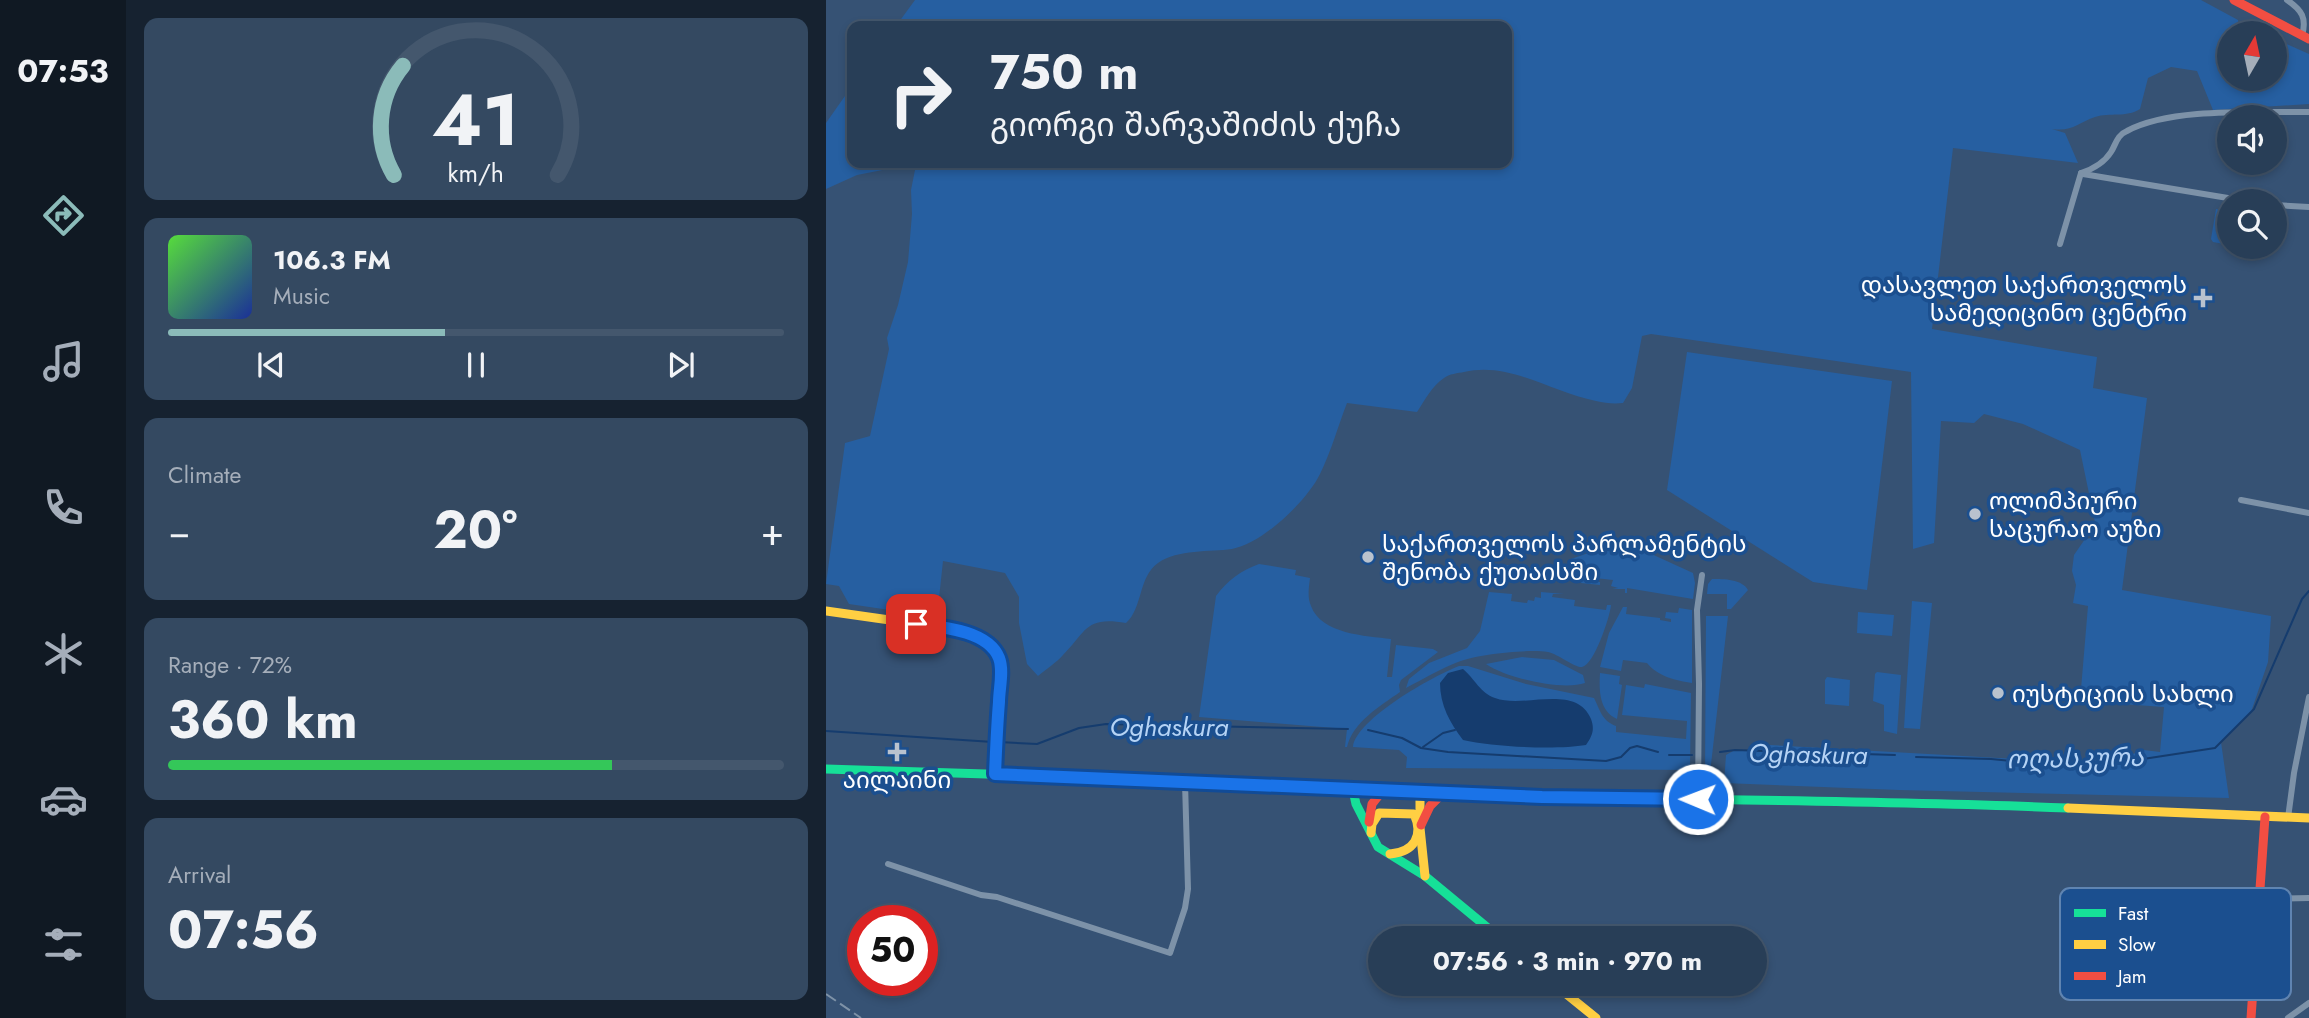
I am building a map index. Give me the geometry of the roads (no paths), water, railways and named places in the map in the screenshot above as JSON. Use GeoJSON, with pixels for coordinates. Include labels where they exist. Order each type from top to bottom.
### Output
{"type":"FeatureCollection","features":[{"type":"Feature","properties":{"kind":"main road"},"geometry":{"type":"LineString","coordinates":[[2235,0],[2305,37]]}},
{"type":"Feature","properties":{"kind":"main road"},"geometry":{"type":"LineString","coordinates":[[826,611],[942,627],[987,643],[1000,663],[995,774]]}},
{"type":"Feature","properties":{"kind":"main road"},"geometry":{"type":"LineString","coordinates":[[826,769],[1443,793],[1943,803],[2309,818]]}},
{"type":"Feature","properties":{"kind":"main road"},"geometry":{"type":"LineString","coordinates":[[1353,789],[1356,804],[1378,847],[1425,876],[1485,926]]}},
{"type":"Feature","properties":{"kind":"main road"},"geometry":{"type":"LineString","coordinates":[[1368,828],[1372,804],[1383,790]]}},
{"type":"Feature","properties":{"kind":"main road"},"geometry":{"type":"LineString","coordinates":[[1420,792],[1420,828],[1425,876]]}},
{"type":"Feature","properties":{"kind":"main road"},"geometry":{"type":"LineString","coordinates":[[1390,854],[1408,851],[1415,845],[1430,806],[1443,793]]}},
{"type":"Feature","properties":{"kind":"main road"},"geometry":{"type":"LineString","coordinates":[[1373,839],[1372,824],[1379,813],[1414,814],[1420,828]]}},
{"type":"Feature","properties":{"kind":"main road"},"geometry":{"type":"LineString","coordinates":[[2260,888],[2265,817]]}},
{"type":"Feature","properties":{"kind":"main road"},"geometry":{"type":"LineString","coordinates":[[1569,996],[1596,1018]]}},
{"type":"Feature","properties":{"kind":"main road"},"geometry":{"type":"LineString","coordinates":[[2251,1018],[2252,1000]]}},
{"type":"Feature","properties":{"kind":"street"},"geometry":{"type":"LineString","coordinates":[[2287,0],[2296,3],[2304,17],[2305,37]]}},
{"type":"Feature","properties":{"kind":"street"},"geometry":{"type":"LineString","coordinates":[[2081,173],[2103,162],[2116,139],[2125,131],[2152,122],[2205,113],[2309,113]]}},
{"type":"Feature","properties":{"kind":"street"},"geometry":{"type":"LineString","coordinates":[[2081,173],[2217,196]]}},
{"type":"Feature","properties":{"kind":"street"},"geometry":{"type":"LineString","coordinates":[[2060,244],[2081,173]]}},
{"type":"Feature","properties":{"kind":"street"},"geometry":{"type":"LineString","coordinates":[[2287,206],[2309,207]]}},
{"type":"Feature","properties":{"kind":"street"},"geometry":{"type":"LineString","coordinates":[[2241,500],[2309,513]]}},
{"type":"Feature","properties":{"kind":"street"},"geometry":{"type":"LineString","coordinates":[[1698,799],[1698,599],[1702,575]]}},
{"type":"Feature","properties":{"kind":"street"},"geometry":{"type":"LineString","coordinates":[[2288,818],[2309,697]]}},
{"type":"Feature","properties":{"kind":"street"},"geometry":{"type":"LineString","coordinates":[[888,864],[1170,953],[1185,908],[1188,888],[1185,782]]}},
{"type":"Feature","properties":{"kind":"street"},"geometry":{"type":"LineString","coordinates":[[2291,898],[2309,898]]}},
{"type":"Feature","properties":{"kind":"street"},"geometry":{"type":"LineString","coordinates":[[2288,1018],[2309,1003]]}},
{"type":"Feature","properties":{"kind":"waterway","name":"ოღასკურა"},"geometry":{"type":"LineString","coordinates":[[1916,757],[1991,759],[2053,765],[2117,763],[2215,748],[2254,709],[2302,599],[2309,591]]}},
{"type":"Feature","properties":{"kind":"waterway","name":"Oghaskura"},"geometry":{"type":"LineString","coordinates":[[999,742],[1037,744],[1079,728],[1106,724],[1348,729]]}},
{"type":"Feature","properties":{"kind":"waterway","name":"Oghaskura"},"geometry":{"type":"LineString","coordinates":[[1368,730],[1402,738],[1421,748],[1448,752],[1606,761],[1621,757],[1630,748],[1637,746],[1658,752]]}},
{"type":"Feature","properties":{"kind":"waterway"},"geometry":{"type":"LineString","coordinates":[[1423,747],[1443,733],[1455,730]]}},
{"type":"Feature","properties":{"kind":"waterway","name":"Oghaskura"},"geometry":{"type":"LineString","coordinates":[[826,731],[993,742]]}},
{"type":"Feature","properties":{"kind":"waterway","name":"Oghaskura"},"geometry":{"type":"LineString","coordinates":[[1720,752],[1735,750],[1895,755]]}},
{"type":"Feature","properties":{"kind":"waterway","name":"Oghaskura"},"geometry":{"type":"LineString","coordinates":[[1669,755],[1692,755]]}},
{"type":"Feature","properties":{"kind":"railway"},"geometry":{"type":"LineString","coordinates":[[826,994],[861,1018]]}},
{"type":"Feature","properties":{"kind":"place","name":"დასავლეთ საქართველოს სამედიცინო ცენტრი"},"geometry":{"type":"Point","coordinates":[2203,298]}},
{"type":"Feature","properties":{"kind":"place","name":"ოლიმპიური საცურაო აუზი"},"geometry":{"type":"Point","coordinates":[1975,514]}},
{"type":"Feature","properties":{"kind":"place","name":"საქართველოს პარლამენტის შენობა ქუთაისში"},"geometry":{"type":"Point","coordinates":[1368,557]}},
{"type":"Feature","properties":{"kind":"place","name":"იუსტიციის სახლი"},"geometry":{"type":"Point","coordinates":[1998,693]}},
{"type":"Feature","properties":{"kind":"place","name":"აილაინი"},"geometry":{"type":"Point","coordinates":[897,752]}}]}
